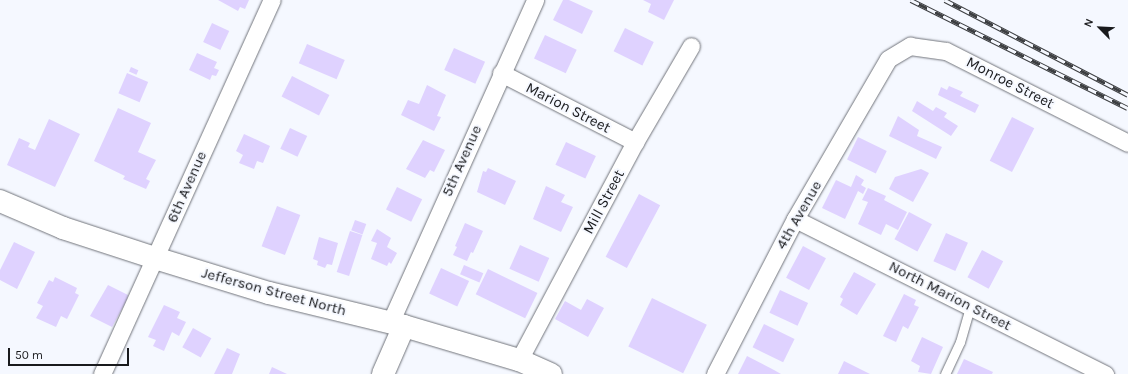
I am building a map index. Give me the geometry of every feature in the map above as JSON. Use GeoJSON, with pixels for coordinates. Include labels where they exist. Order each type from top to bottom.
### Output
{"type":"FeatureCollection","features":[{"type":"Feature","properties":{"kind":"main road","name":"Jefferson Street North"},"geometry":{"type":"LineString","coordinates":[[0,201],[63,228],[154,258],[269,293],[397,325],[519,360],[551,374]]}},
{"type":"Feature","properties":{"kind":"main road","name":"5th Avenue"},"geometry":{"type":"LineString","coordinates":[[383,374],[397,325]]}},
{"type":"Feature","properties":{"kind":"street","name":"6th Avenue"},"geometry":{"type":"LineString","coordinates":[[102,374],[272,0]]}},
{"type":"Feature","properties":{"kind":"street","name":"5th Avenue"},"geometry":{"type":"LineString","coordinates":[[397,325],[501,73],[535,0]]}},
{"type":"Feature","properties":{"kind":"street","name":"Mill Street"},"geometry":{"type":"LineString","coordinates":[[519,360],[636,142],[691,46]]}},
{"type":"Feature","properties":{"kind":"street","name":"Monroe Street"},"geometry":{"type":"LineString","coordinates":[[888,59],[910,46],[946,51],[1128,143]]}},
{"type":"Feature","properties":{"kind":"street","name":"4th Avenue"},"geometry":{"type":"LineString","coordinates":[[715,374],[795,219],[888,59]]}},
{"type":"Feature","properties":{"kind":"street","name":"Marion Street"},"geometry":{"type":"LineString","coordinates":[[501,73],[636,142]]}},
{"type":"Feature","properties":{"kind":"street","name":"North Marion Street"},"geometry":{"type":"LineString","coordinates":[[795,219],[1105,374]]}},
{"type":"Feature","properties":{"kind":"lane"},"geometry":{"type":"LineString","coordinates":[[945,374],[960,342],[970,306]]}},
{"type":"Feature","properties":{"kind":"building"},"geometry":{"type":"Polygon","coordinates":[[[218,0],[249,0],[245,9],[240,7],[238,11],[218,0]]]}},
{"type":"Feature","properties":{"kind":"building"},"geometry":{"type":"Polygon","coordinates":[[[563,0],[569,0],[593,11],[582,34],[553,20],[563,0]]]}},
{"type":"Feature","properties":{"kind":"building"},"geometry":{"type":"Polygon","coordinates":[[[643,0],[674,0],[664,20],[648,12],[651,4],[643,0]]]}},
{"type":"Feature","properties":{"kind":"building"},"geometry":{"type":"Polygon","coordinates":[[[212,23],[229,31],[220,50],[203,42],[212,23]]]}},
{"type":"Feature","properties":{"kind":"building"},"geometry":{"type":"Polygon","coordinates":[[[625,28],[654,42],[642,65],[614,51],[625,28]]]}},
{"type":"Feature","properties":{"kind":"building"},"geometry":{"type":"Polygon","coordinates":[[[545,35],[577,50],[566,73],[534,59],[545,35]]]}},
{"type":"Feature","properties":{"kind":"building"},"geometry":{"type":"Polygon","coordinates":[[[307,44],[345,60],[337,79],[299,63],[307,44]]]}},
{"type":"Feature","properties":{"kind":"building"},"geometry":{"type":"Polygon","coordinates":[[[454,48],[485,62],[475,84],[444,70],[454,48]]]}},
{"type":"Feature","properties":{"kind":"building"},"geometry":{"type":"Polygon","coordinates":[[[197,53],[217,62],[214,68],[219,70],[216,76],[212,75],[210,80],[189,70],[197,53]]]}},
{"type":"Feature","properties":{"kind":"building"},"geometry":{"type":"Polygon","coordinates":[[[131,67],[138,70],[136,75],[129,72],[131,67]]]}},
{"type":"Feature","properties":{"kind":"building"},"geometry":{"type":"Polygon","coordinates":[[[127,73],[148,82],[140,102],[118,93],[127,73]]]}},
{"type":"Feature","properties":{"kind":"building"},"geometry":{"type":"Polygon","coordinates":[[[292,76],[329,95],[319,116],[282,96],[292,76]]]}},
{"type":"Feature","properties":{"kind":"building"},"geometry":{"type":"Polygon","coordinates":[[[427,85],[446,95],[437,116],[441,117],[434,131],[401,115],[408,100],[419,104],[427,85]]]}},
{"type":"Feature","properties":{"kind":"building"},"geometry":{"type":"Polygon","coordinates":[[[949,86],[963,92],[960,96],[979,105],[975,113],[938,95],[941,87],[947,90],[949,86]]]}},
{"type":"Feature","properties":{"kind":"building"},"geometry":{"type":"Polygon","coordinates":[[[917,101],[933,111],[936,107],[947,113],[944,117],[958,126],[951,136],[912,111],[917,101]]]}},
{"type":"Feature","properties":{"kind":"building"},"geometry":{"type":"Polygon","coordinates":[[[118,108],[151,123],[138,152],[156,160],[146,179],[150,181],[146,189],[123,179],[125,176],[94,161],[118,108]]]}},
{"type":"Feature","properties":{"kind":"building"},"geometry":{"type":"Polygon","coordinates":[[[898,116],[919,130],[917,136],[942,147],[936,159],[889,136],[898,116]]]}},
{"type":"Feature","properties":{"kind":"building"},"geometry":{"type":"Polygon","coordinates":[[[1012,117],[1034,128],[1012,172],[990,161],[1012,117]]]}},
{"type":"Feature","properties":{"kind":"building"},"geometry":{"type":"Polygon","coordinates":[[[49,119],[80,134],[55,187],[7,165],[19,138],[30,143],[28,147],[35,150],[49,119]]]}},
{"type":"Feature","properties":{"kind":"building"},"geometry":{"type":"Polygon","coordinates":[[[290,128],[307,136],[297,157],[280,149],[290,128]]]}},
{"type":"Feature","properties":{"kind":"building"},"geometry":{"type":"Polygon","coordinates":[[[244,134],[270,146],[263,163],[257,161],[254,169],[239,163],[243,155],[236,151],[244,134]]]}},
{"type":"Feature","properties":{"kind":"building"},"geometry":{"type":"Polygon","coordinates":[[[858,137],[887,151],[876,173],[847,159],[858,137]]]}},
{"type":"Feature","properties":{"kind":"building"},"geometry":{"type":"Polygon","coordinates":[[[423,140],[445,150],[434,172],[430,170],[425,178],[406,169],[423,140]]]}},
{"type":"Feature","properties":{"kind":"building"},"geometry":{"type":"Polygon","coordinates":[[[566,142],[596,156],[585,179],[555,165],[566,142]]]}},
{"type":"Feature","properties":{"kind":"building"},"geometry":{"type":"Polygon","coordinates":[[[488,168],[516,181],[505,205],[477,192],[483,171],[486,172],[488,168]]]}},
{"type":"Feature","properties":{"kind":"building"},"geometry":{"type":"Polygon","coordinates":[[[921,169],[929,173],[913,202],[889,189],[895,177],[921,169]]]}},
{"type":"Feature","properties":{"kind":"building"},"geometry":{"type":"Polygon","coordinates":[[[856,175],[864,180],[861,185],[866,188],[863,194],[858,191],[845,219],[822,208],[836,180],[851,187],[856,175]]]}},
{"type":"Feature","properties":{"kind":"building"},"geometry":{"type":"Polygon","coordinates":[[[546,186],[565,195],[561,202],[573,207],[561,232],[533,219],[546,186]]]}},
{"type":"Feature","properties":{"kind":"building"},"geometry":{"type":"Polygon","coordinates":[[[397,187],[422,199],[411,222],[386,209],[397,187]]]}},
{"type":"Feature","properties":{"kind":"building"},"geometry":{"type":"Polygon","coordinates":[[[868,188],[886,196],[884,200],[907,212],[898,230],[886,224],[881,235],[858,224],[868,202],[862,200],[868,188]]]}},
{"type":"Feature","properties":{"kind":"building"},"geometry":{"type":"Polygon","coordinates":[[[639,194],[660,205],[627,268],[606,257],[639,194]]]}},
{"type":"Feature","properties":{"kind":"building"},"geometry":{"type":"Polygon","coordinates":[[[277,206],[300,215],[285,255],[262,246],[277,206]]]}},
{"type":"Feature","properties":{"kind":"building"},"geometry":{"type":"Polygon","coordinates":[[[909,212],[932,224],[917,252],[894,239],[909,212]]]}},
{"type":"Feature","properties":{"kind":"building"},"geometry":{"type":"Polygon","coordinates":[[[355,220],[366,224],[363,234],[351,230],[355,220]]]}},
{"type":"Feature","properties":{"kind":"building"},"geometry":{"type":"Polygon","coordinates":[[[465,223],[483,231],[473,253],[471,252],[467,261],[453,255],[457,247],[455,246],[465,223]]]}},
{"type":"Feature","properties":{"kind":"building"},"geometry":{"type":"Polygon","coordinates":[[[377,229],[391,238],[387,247],[397,253],[391,264],[389,262],[387,266],[371,259],[377,243],[371,241],[377,229]]]}},
{"type":"Feature","properties":{"kind":"building"},"geometry":{"type":"Polygon","coordinates":[[[350,231],[362,235],[349,276],[337,272],[350,231]]]}},
{"type":"Feature","properties":{"kind":"building"},"geometry":{"type":"Polygon","coordinates":[[[946,233],[968,243],[955,271],[933,261],[946,233]]]}},
{"type":"Feature","properties":{"kind":"building"},"geometry":{"type":"Polygon","coordinates":[[[319,237],[338,243],[332,265],[327,264],[325,268],[317,265],[318,261],[313,259],[319,237]]]}},
{"type":"Feature","properties":{"kind":"building"},"geometry":{"type":"Polygon","coordinates":[[[14,242],[35,252],[17,289],[0,280],[0,270],[14,242]]]}},
{"type":"Feature","properties":{"kind":"building"},"geometry":{"type":"Polygon","coordinates":[[[520,245],[549,258],[539,282],[509,269],[520,245]]]}},
{"type":"Feature","properties":{"kind":"building"},"geometry":{"type":"Polygon","coordinates":[[[803,246],[826,258],[809,290],[786,278],[803,246]]]}},
{"type":"Feature","properties":{"kind":"building"},"geometry":{"type":"Polygon","coordinates":[[[982,250],[1003,261],[989,289],[967,277],[982,250]]]}},
{"type":"Feature","properties":{"kind":"building"},"geometry":{"type":"Polygon","coordinates":[[[464,265],[483,273],[479,282],[460,274],[464,265]]]}},
{"type":"Feature","properties":{"kind":"building"},"geometry":{"type":"Polygon","coordinates":[[[441,268],[469,281],[457,306],[429,293],[441,268]]]}},
{"type":"Feature","properties":{"kind":"building"},"geometry":{"type":"Polygon","coordinates":[[[488,269],[537,293],[525,318],[476,294],[488,269]]]}},
{"type":"Feature","properties":{"kind":"building"},"geometry":{"type":"Polygon","coordinates":[[[854,272],[876,284],[857,315],[840,305],[843,299],[840,297],[854,272]]]}},
{"type":"Feature","properties":{"kind":"building"},"geometry":{"type":"Polygon","coordinates":[[[55,277],[77,288],[75,293],[79,295],[67,319],[61,316],[56,327],[36,318],[43,306],[37,303],[49,280],[53,282],[55,277]]]}},
{"type":"Feature","properties":{"kind":"building"},"geometry":{"type":"Polygon","coordinates":[[[108,285],[128,295],[127,300],[112,327],[90,316],[108,285]]]}},
{"type":"Feature","properties":{"kind":"building"},"geometry":{"type":"Polygon","coordinates":[[[780,290],[808,303],[798,326],[769,313],[780,290]]]}},
{"type":"Feature","properties":{"kind":"building"},"geometry":{"type":"Polygon","coordinates":[[[904,294],[916,300],[914,305],[919,307],[908,329],[903,326],[896,342],[883,336],[904,294]]]}},
{"type":"Feature","properties":{"kind":"building"},"geometry":{"type":"Polygon","coordinates":[[[652,298],[707,325],[683,373],[628,347],[652,298]]]}},
{"type":"Feature","properties":{"kind":"building"},"geometry":{"type":"Polygon","coordinates":[[[587,299],[604,308],[588,337],[555,319],[565,301],[581,310],[587,299]]]}},
{"type":"Feature","properties":{"kind":"building"},"geometry":{"type":"Polygon","coordinates":[[[164,305],[180,312],[177,318],[186,322],[179,336],[172,332],[164,351],[153,346],[156,340],[148,337],[164,305]]]}},
{"type":"Feature","properties":{"kind":"building"},"geometry":{"type":"Polygon","coordinates":[[[764,324],[795,339],[783,362],[753,347],[764,324]]]}},
{"type":"Feature","properties":{"kind":"building"},"geometry":{"type":"Polygon","coordinates":[[[193,328],[211,338],[201,357],[182,347],[193,328]]]}},
{"type":"Feature","properties":{"kind":"building"},"geometry":{"type":"Polygon","coordinates":[[[922,337],[943,347],[931,374],[918,372],[920,366],[911,361],[922,337]]]}},
{"type":"Feature","properties":{"kind":"building"},"geometry":{"type":"Polygon","coordinates":[[[227,348],[240,354],[232,374],[214,374],[227,348]]]}},
{"type":"Feature","properties":{"kind":"building"},"geometry":{"type":"Polygon","coordinates":[[[747,356],[774,370],[781,374],[738,374],[747,356]]]}},
{"type":"Feature","properties":{"kind":"building"},"geometry":{"type":"Polygon","coordinates":[[[964,359],[993,372],[992,374],[957,374],[964,359]]]}},
{"type":"Feature","properties":{"kind":"building"},"geometry":{"type":"Polygon","coordinates":[[[844,361],[870,374],[838,374],[844,361]]]}},
{"type":"Feature","properties":{"kind":"building"},"geometry":{"type":"Polygon","coordinates":[[[272,367],[287,374],[269,374],[272,367]]]}},
{"type":"Feature","properties":{"kind":"railway"},"geometry":{"type":"LineString","coordinates":[[911,0],[1128,108]]}},
{"type":"Feature","properties":{"kind":"railway"},"geometry":{"type":"LineString","coordinates":[[945,0],[1128,95]]}}]}
